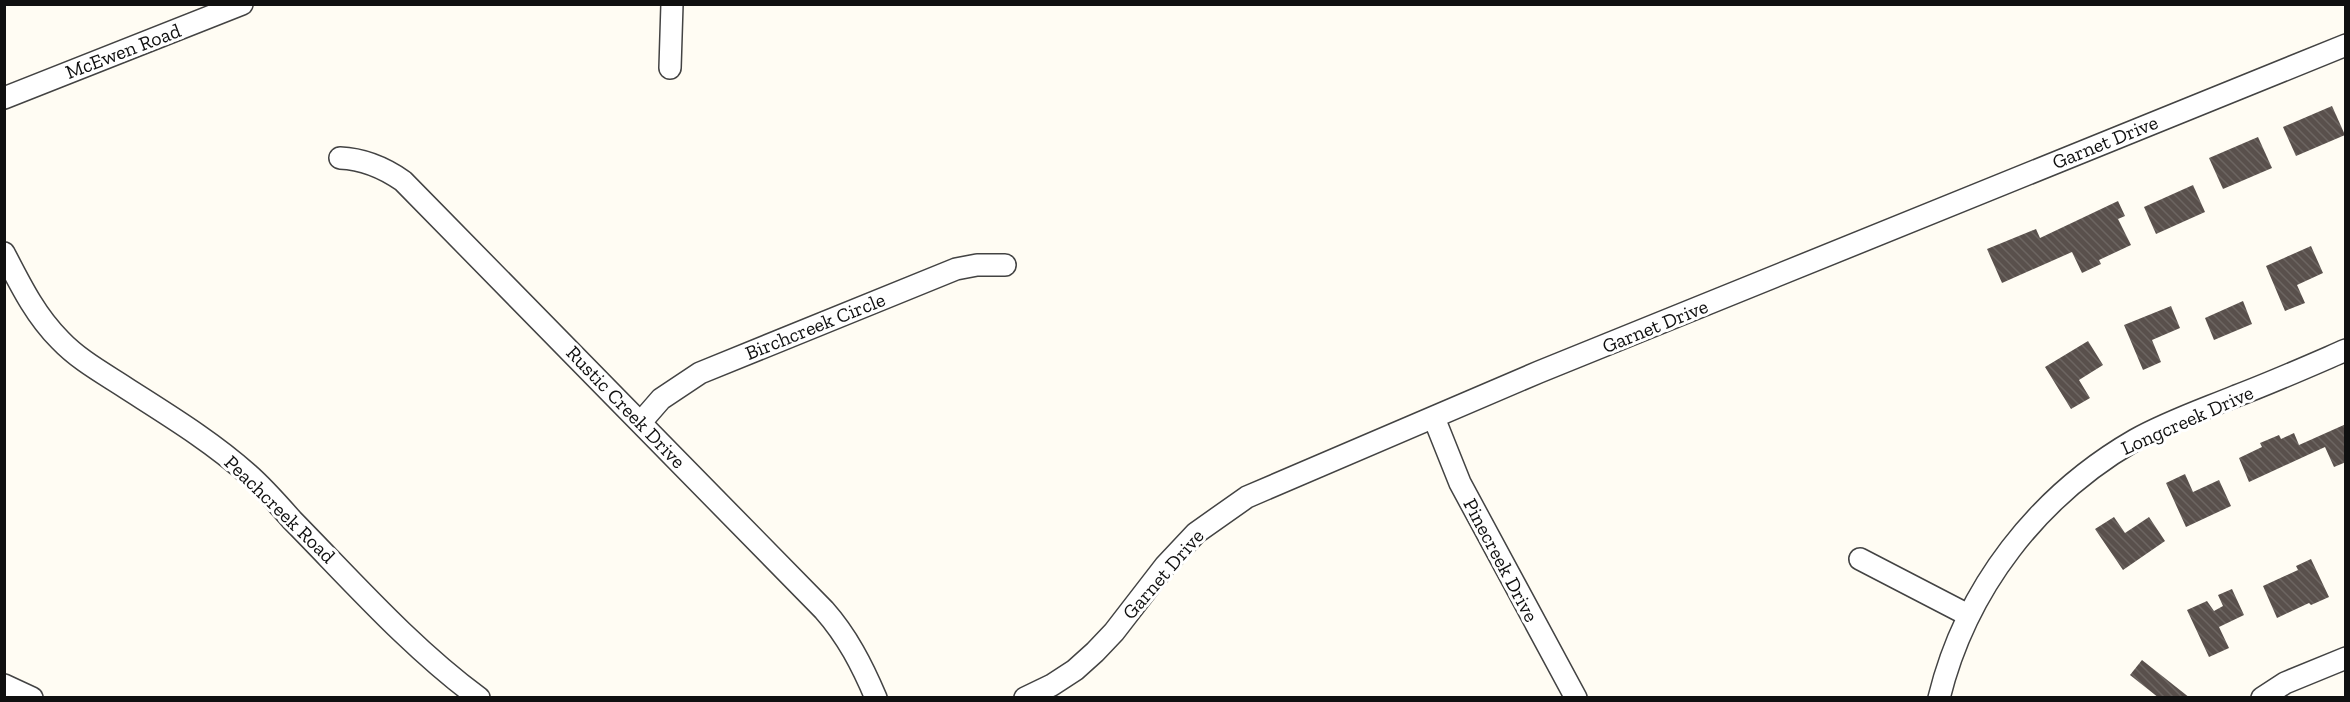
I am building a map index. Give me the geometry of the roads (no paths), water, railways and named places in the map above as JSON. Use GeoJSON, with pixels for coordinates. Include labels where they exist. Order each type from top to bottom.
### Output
{"type":"FeatureCollection","features":[{"type":"Feature","properties":{"kind":"street"},"geometry":{"type":"LineString","coordinates":[[670,68],[672,4]]}},
{"type":"Feature","properties":{"kind":"street","name":"McEwen Road"},"geometry":{"type":"LineString","coordinates":[[4,98],[232,6]]}},
{"type":"Feature","properties":{"kind":"street","name":"Garnet Drive"},"geometry":{"type":"LineString","coordinates":[[1025,698],[1052,685],[1075,670],[1095,652],[1114,632],[1165,566],[1196,533],[1247,497],[1275,483],[1539,372],[2346,45]]}},
{"type":"Feature","properties":{"kind":"street","name":"Rustic Creek Drive"},"geometry":{"type":"LineString","coordinates":[[340,158],[371,163],[388,170],[403,181],[834,621],[864,668],[876,698]]}},
{"type":"Feature","properties":{"kind":"street","name":"Peachcreek Road"},"geometry":{"type":"LineString","coordinates":[[4,253],[36,312],[60,340],[81,359],[183,425],[248,474],[398,628],[454,679],[479,698]]}},
{"type":"Feature","properties":{"kind":"street","name":"Birchcreek Circle"},"geometry":{"type":"LineString","coordinates":[[641,422],[662,399],[700,373],[956,269],[976,265],[1005,264]]}},
{"type":"Feature","properties":{"kind":"street","name":"Longcreek Drive"},"geometry":{"type":"LineString","coordinates":[[1939,698],[1958,638],[1968,615],[1998,564],[2028,528],[2068,487],[2106,458],[2137,439],[2170,423],[2346,351]]}},
{"type":"Feature","properties":{"kind":"street","name":"Pinecreek Drive"},"geometry":{"type":"LineString","coordinates":[[1434,418],[1460,483],[1576,698]]}},
{"type":"Feature","properties":{"kind":"street"},"geometry":{"type":"LineString","coordinates":[[1860,560],[1968,615]]}},
{"type":"Feature","properties":{"kind":"street"},"geometry":{"type":"LineString","coordinates":[[2262,698],[2284,683],[2346,658]]}},
{"type":"Feature","properties":{"kind":"street"},"geometry":{"type":"LineString","coordinates":[[4,686],[32,698]]}}]}
